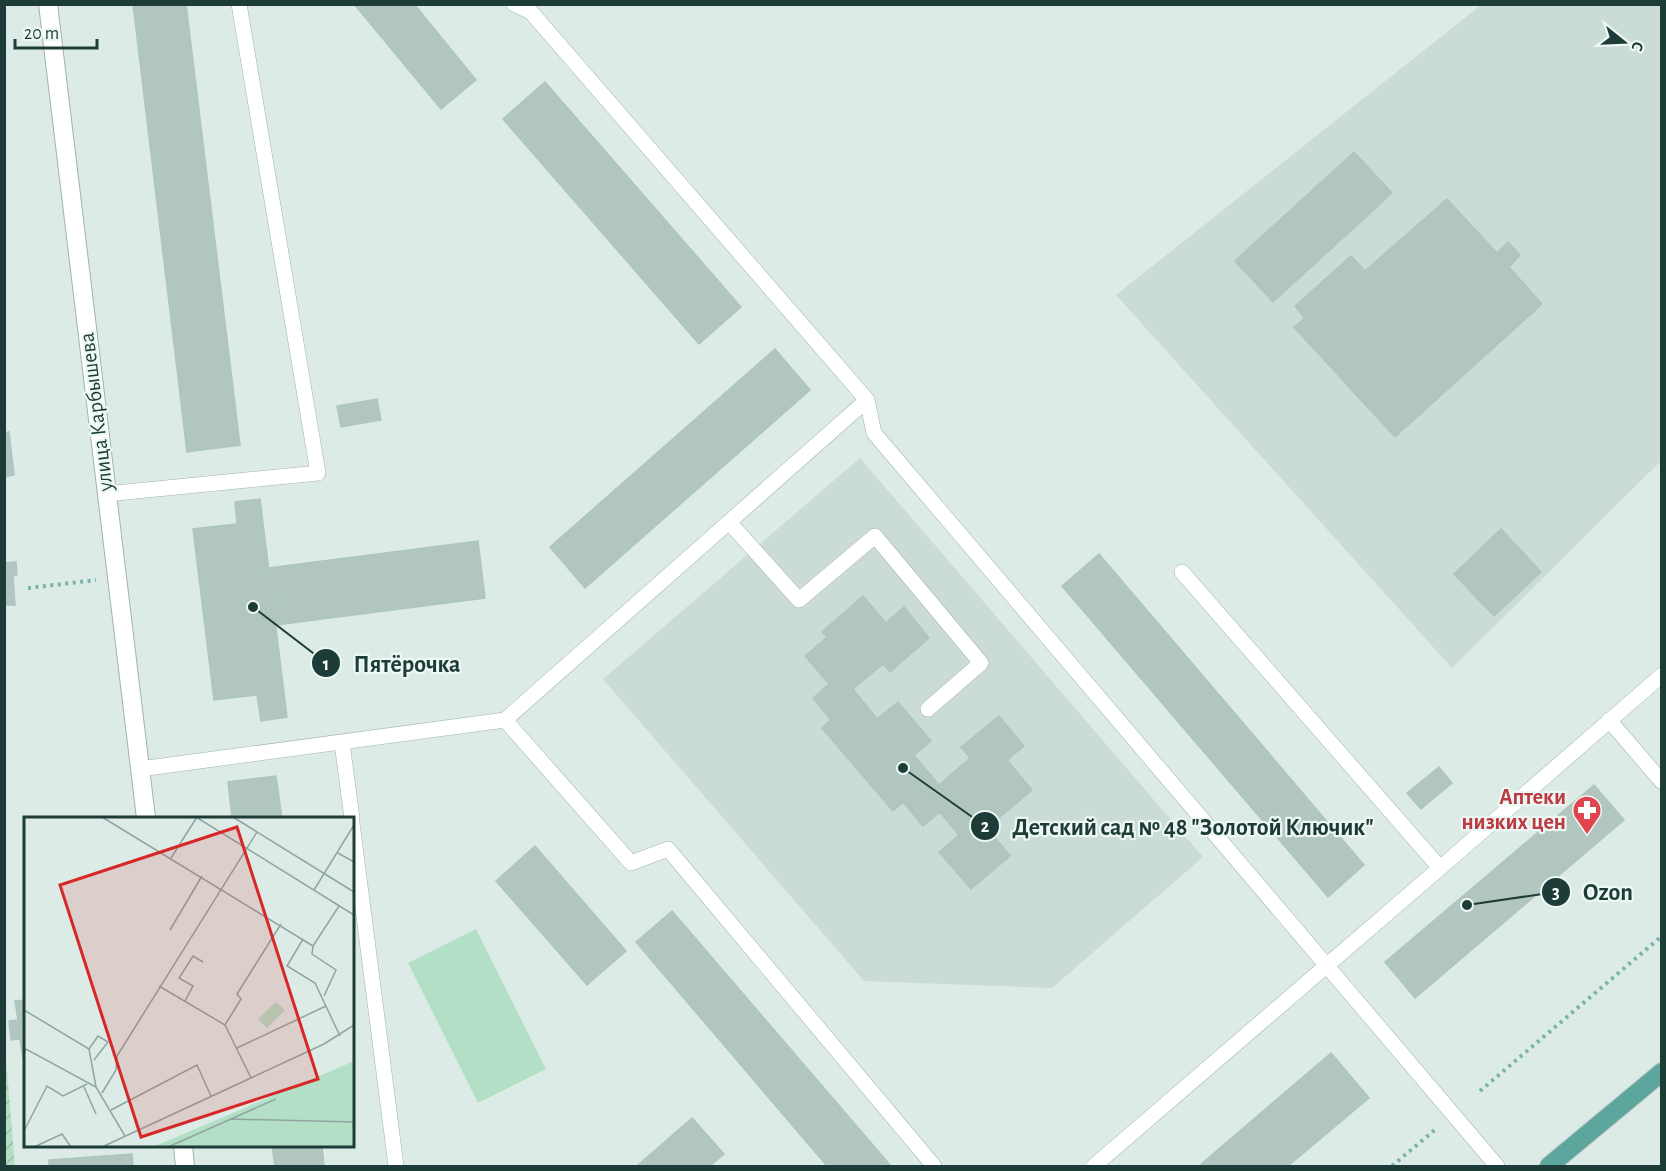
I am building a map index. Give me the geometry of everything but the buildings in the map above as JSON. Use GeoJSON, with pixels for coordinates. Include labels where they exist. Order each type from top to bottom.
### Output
{"type":"FeatureCollection","features":[{"type":"Feature","properties":{"kind":"main road"},"geometry":{"type":"LineString","coordinates":[[1550,1167],[1662,1072]]}},
{"type":"Feature","properties":{"kind":"street","name":"улица Карбышева"},"geometry":{"type":"LineString","coordinates":[[48,4],[146,817]]}},
{"type":"Feature","properties":{"kind":"street"},"geometry":{"type":"LineString","coordinates":[[183,1147],[185,1167]]}},
{"type":"Feature","properties":{"kind":"lane"},"geometry":{"type":"LineString","coordinates":[[106,494],[318,473],[239,4]]}},
{"type":"Feature","properties":{"kind":"lane"},"geometry":{"type":"LineString","coordinates":[[514,4],[531,12],[867,400],[874,434],[1497,1167]]}},
{"type":"Feature","properties":{"kind":"lane"},"geometry":{"type":"LineString","coordinates":[[140,769],[505,720],[867,400]]}},
{"type":"Feature","properties":{"kind":"lane"},"geometry":{"type":"LineString","coordinates":[[729,522],[799,600],[874,536],[981,663],[928,709]]}},
{"type":"Feature","properties":{"kind":"lane"},"geometry":{"type":"LineString","coordinates":[[1182,572],[1440,868]]}},
{"type":"Feature","properties":{"kind":"lane"},"geometry":{"type":"LineString","coordinates":[[1094,1167],[1662,675]]}},
{"type":"Feature","properties":{"kind":"lane"},"geometry":{"type":"LineString","coordinates":[[505,720],[631,863],[668,849],[934,1167]]}},
{"type":"Feature","properties":{"kind":"lane"},"geometry":{"type":"LineString","coordinates":[[1609,720],[1662,782]]}},
{"type":"Feature","properties":{"kind":"lane"},"geometry":{"type":"LineString","coordinates":[[342,743],[352,817]]}},
{"type":"Feature","properties":{"kind":"lane"},"geometry":{"type":"LineString","coordinates":[[354,839],[396,1167]]}},
{"type":"Feature","properties":{"kind":"path"},"geometry":{"type":"LineString","coordinates":[[28,588],[117,577]]}},
{"type":"Feature","properties":{"kind":"path"},"geometry":{"type":"LineString","coordinates":[[1480,1091],[1662,936]]}},
{"type":"Feature","properties":{"kind":"path"},"geometry":{"type":"LineString","coordinates":[[1392,1167],[1438,1127]]}},
{"type":"Feature","properties":{"kind":"shaded area"},"geometry":{"type":"Polygon","coordinates":[[[1481,5],[1661,5],[1661,461],[1452,668],[1116,295],[1481,5]]]}},
{"type":"Feature","properties":{"kind":"shaded area"},"geometry":{"type":"Polygon","coordinates":[[[860,458],[1203,857],[1052,988],[864,981],[603,679],[860,458]]]}},
{"type":"Feature","properties":{"kind":"green space"},"geometry":{"type":"Polygon","coordinates":[[[476,929],[546,1069],[478,1103],[408,963],[476,929]]]}},
{"type":"Feature","properties":{"kind":"green space"},"geometry":{"type":"Polygon","coordinates":[[[5,1048],[15,1166],[5,1166],[5,1048]]]}},
{"type":"Feature","properties":{"kind":"place","name":"Пятёрочка"},"geometry":{"type":"Point","coordinates":[253,607]}},
{"type":"Feature","properties":{"kind":"place","name":"Детский сад № 48 \"Золотой Ключик\""},"geometry":{"type":"Point","coordinates":[903,768]}},
{"type":"Feature","properties":{"kind":"place","name":"Аптеки низких цен"},"geometry":{"type":"Point","coordinates":[1587,836]}},
{"type":"Feature","properties":{"kind":"place","name":"Ozon"},"geometry":{"type":"Point","coordinates":[1467,905]}}]}
